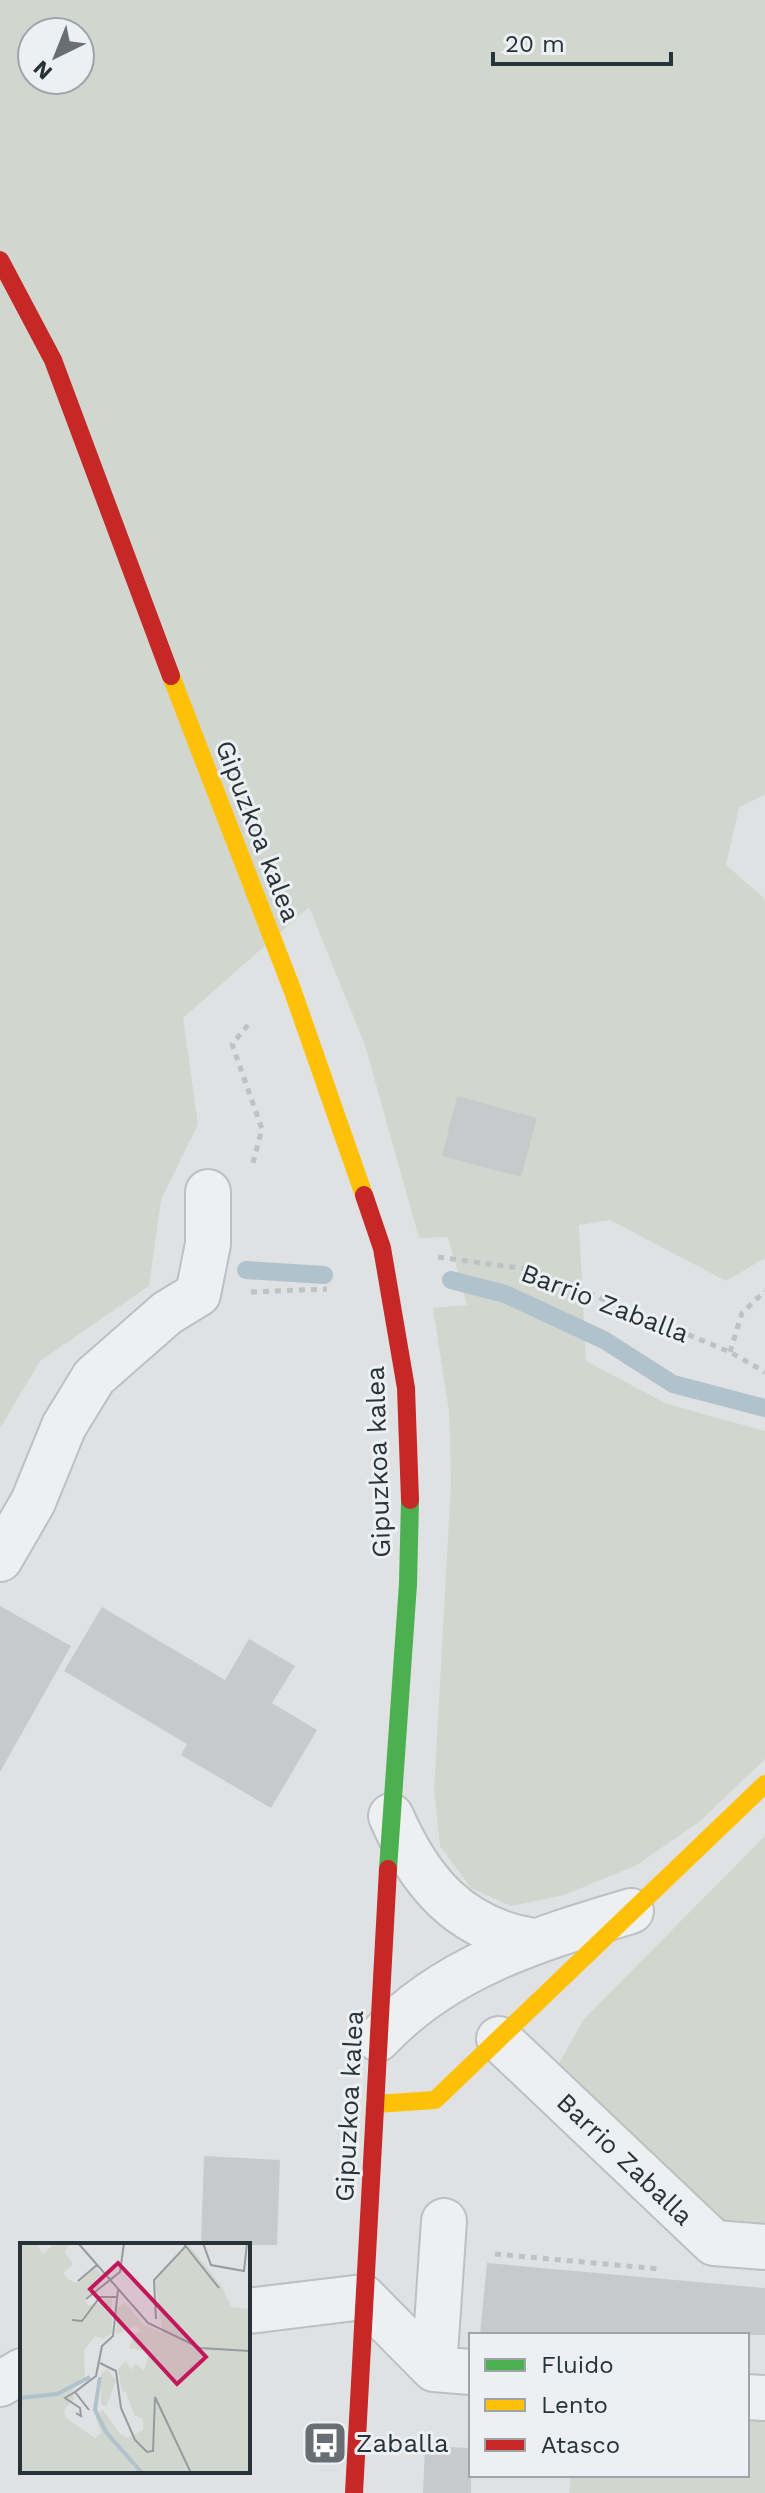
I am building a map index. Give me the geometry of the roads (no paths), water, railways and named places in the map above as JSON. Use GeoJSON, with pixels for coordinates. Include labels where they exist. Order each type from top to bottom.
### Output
{"type":"FeatureCollection","features":[{"type":"Feature","properties":{"kind":"street","name":"Gipuzkoa kalea"},"geometry":{"type":"LineString","coordinates":[[0,260],[53,360],[154,633],[292,989],[382,1248],[406,1388],[410,1487],[408,1584],[391,1816],[354,2493]]}},
{"type":"Feature","properties":{"kind":"street"},"geometry":{"type":"LineString","coordinates":[[0,1559],[33,1502],[64,1426],[94,1377],[167,1313],[198,1294],[208,1244],[208,1192]]}},
{"type":"Feature","properties":{"kind":"street"},"geometry":{"type":"LineString","coordinates":[[376,2104],[435,2100],[765,1784]]}},
{"type":"Feature","properties":{"kind":"street"},"geometry":{"type":"LineString","coordinates":[[391,1816],[412,1860],[446,1901],[505,1936],[533,1941]]}},
{"type":"Feature","properties":{"kind":"street"},"geometry":{"type":"LineString","coordinates":[[378,2039],[425,1996],[468,1970],[533,1941],[631,1911]]}},
{"type":"Feature","properties":{"kind":"street","name":"Barrio Zaballa"},"geometry":{"type":"LineString","coordinates":[[499,2039],[714,2243],[765,2247]]}},
{"type":"Feature","properties":{"kind":"street"},"geometry":{"type":"LineString","coordinates":[[443,2236],[452,2371]]}},
{"type":"Feature","properties":{"kind":"street"},"geometry":{"type":"LineString","coordinates":[[250,2311],[363,2297],[452,2371]]}},
{"type":"Feature","properties":{"kind":"street"},"geometry":{"type":"LineString","coordinates":[[0,2384],[20,2372]]}},
{"type":"Feature","properties":{"kind":"waterway"},"geometry":{"type":"LineString","coordinates":[[246,1270],[324,1275]]}},
{"type":"Feature","properties":{"kind":"waterway"},"geometry":{"type":"LineString","coordinates":[[451,1280],[505,1294],[604,1340],[673,1384],[765,1408]]}},
{"type":"Feature","properties":{"kind":"place","name":"Zaballa"},"geometry":{"type":"Point","coordinates":[325,2443]}}]}
